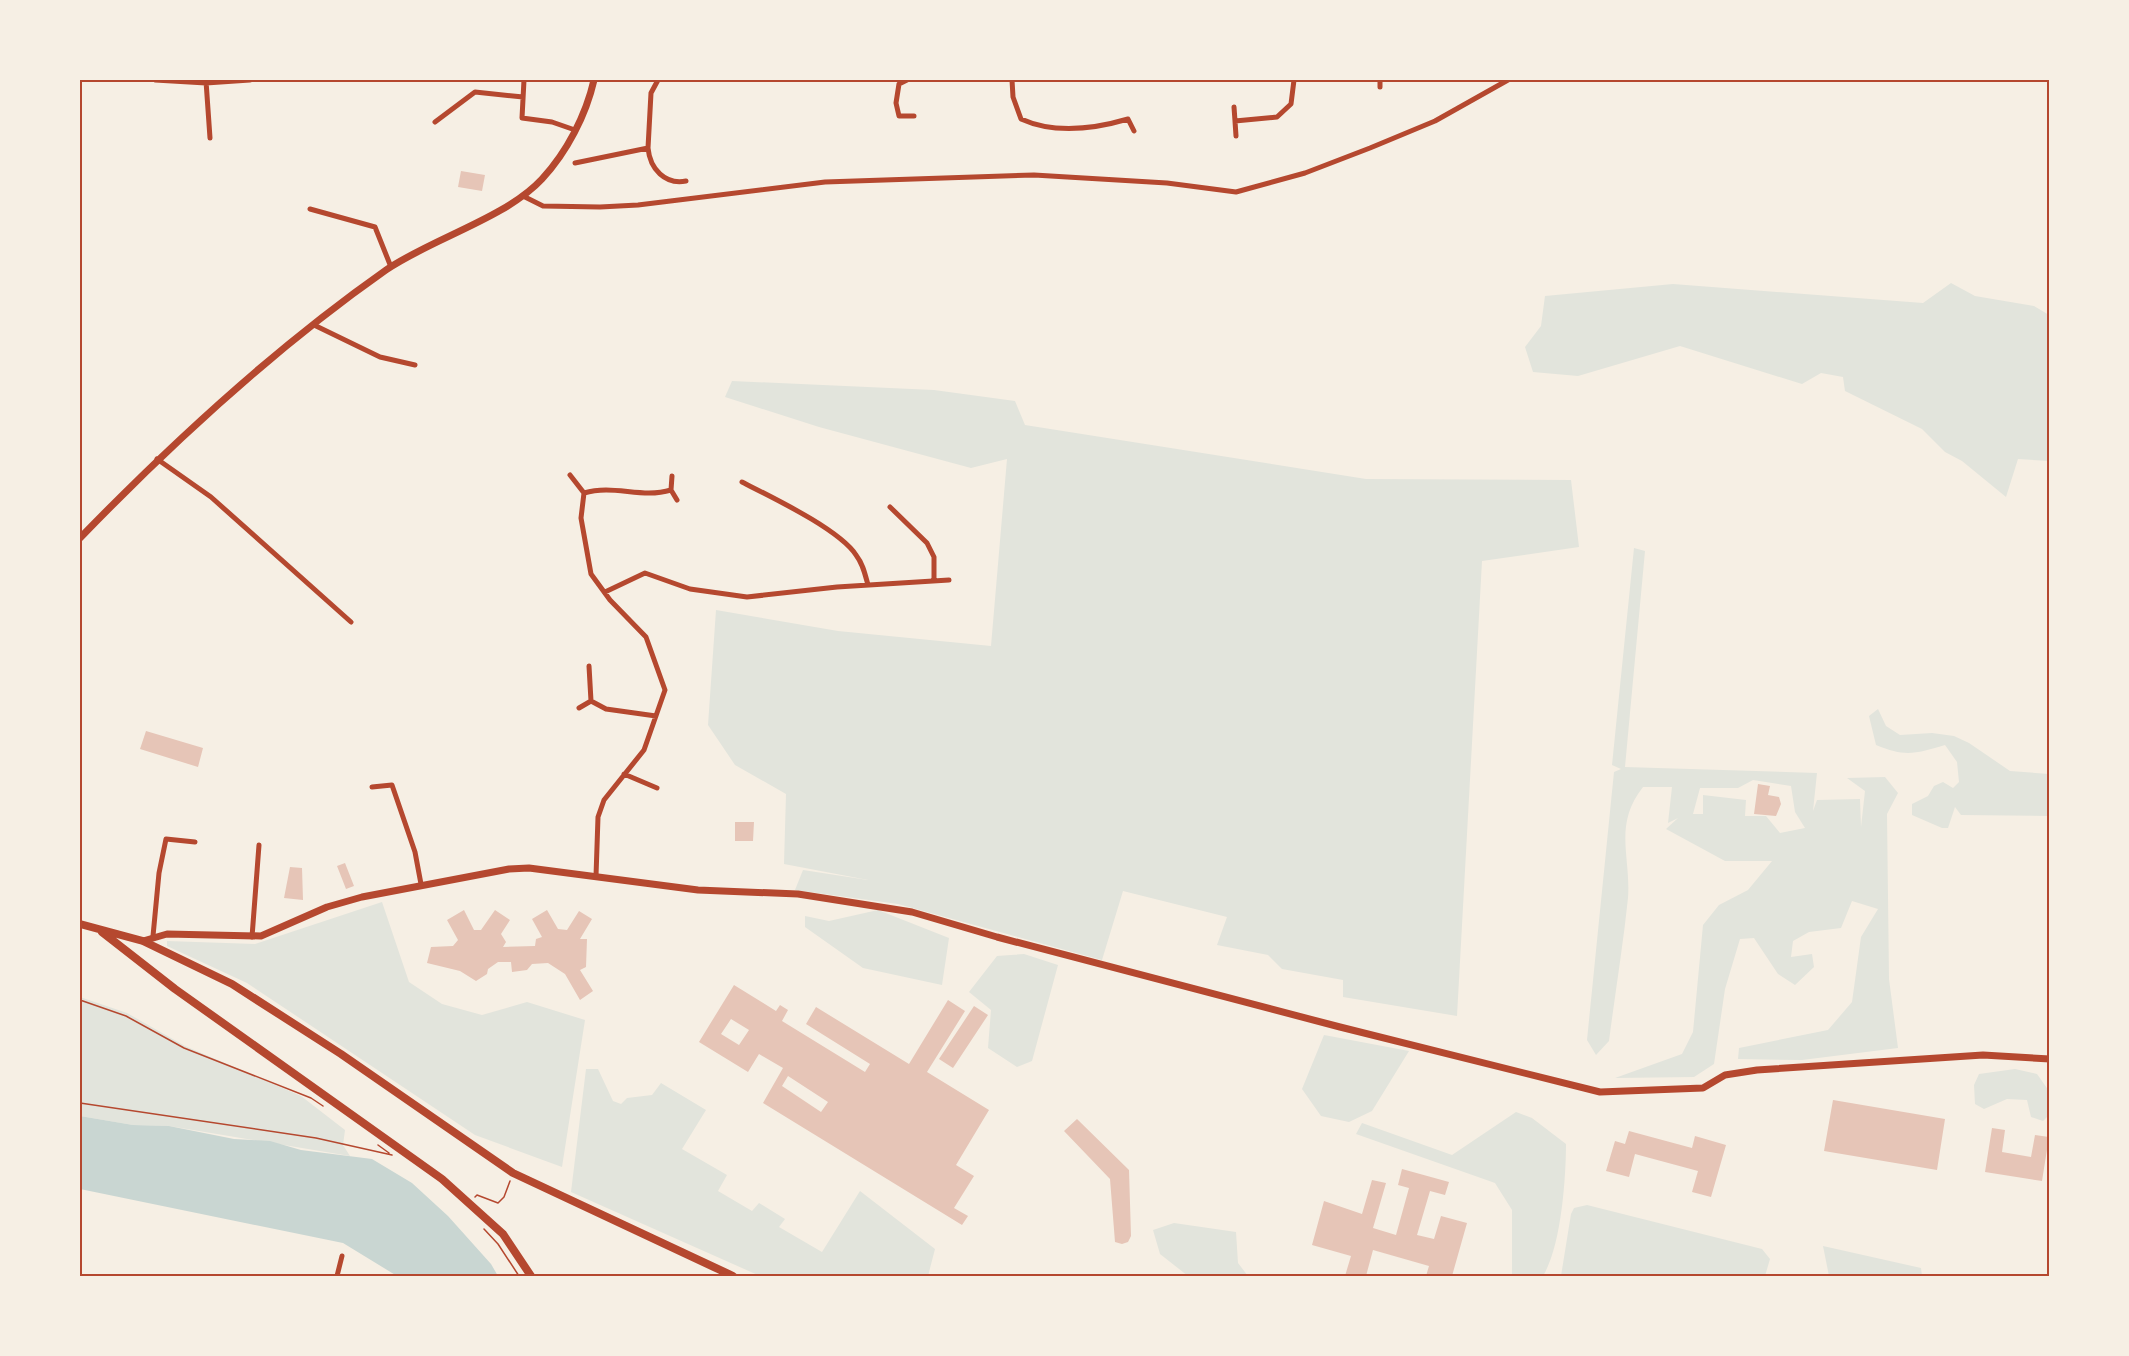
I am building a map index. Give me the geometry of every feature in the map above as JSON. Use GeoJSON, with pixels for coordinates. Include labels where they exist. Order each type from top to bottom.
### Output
{"type":"FeatureCollection","features":[{"type":"Feature","properties":{"kind":"main road"},"geometry":{"type":"LineString","coordinates":[[80,924],[143,941],[232,984],[340,1054],[513,1173],[733,1276]]}},
{"type":"Feature","properties":{"kind":"main road"},"geometry":{"type":"LineString","coordinates":[[100,931],[175,989],[351,1116],[408,1153],[469,1201],[503,1234],[531,1276]]}},
{"type":"Feature","properties":{"kind":"street"},"geometry":{"type":"LineString","coordinates":[[155,80],[250,80]]}},
{"type":"Feature","properties":{"kind":"street"},"geometry":{"type":"LineString","coordinates":[[524,80],[522,118],[552,122],[575,130]]}},
{"type":"Feature","properties":{"kind":"street"},"geometry":{"type":"LineString","coordinates":[[80,538],[157,459],[280,351],[391,267],[523,196],[542,179],[575,130],[594,80]]}},
{"type":"Feature","properties":{"kind":"street"},"geometry":{"type":"LineString","coordinates":[[658,80],[651,93],[649,159],[667,181],[686,182]]}},
{"type":"Feature","properties":{"kind":"street"},"geometry":{"type":"LineString","coordinates":[[907,80],[899,84],[896,103],[899,116],[914,116]]}},
{"type":"Feature","properties":{"kind":"street"},"geometry":{"type":"LineString","coordinates":[[1012,80],[1013,97],[1021,119],[1039,127],[1098,128],[1128,119],[1134,131]]}},
{"type":"Feature","properties":{"kind":"street"},"geometry":{"type":"LineString","coordinates":[[1235,121],[1268,119],[1285,111],[1294,96],[1294,80]]}},
{"type":"Feature","properties":{"kind":"street"},"geometry":{"type":"LineString","coordinates":[[1380,80],[1380,87]]}},
{"type":"Feature","properties":{"kind":"street"},"geometry":{"type":"LineString","coordinates":[[523,196],[543,206],[600,207],[638,205],[825,182],[1034,175],[1167,183],[1236,192],[1305,173],[1436,121],[1508,80]]}},
{"type":"Feature","properties":{"kind":"street"},"geometry":{"type":"LineString","coordinates":[[206,81],[210,138]]}},
{"type":"Feature","properties":{"kind":"street"},"geometry":{"type":"LineString","coordinates":[[435,122],[474,92],[523,97]]}},
{"type":"Feature","properties":{"kind":"street"},"geometry":{"type":"LineString","coordinates":[[1234,107],[1236,136]]}},
{"type":"Feature","properties":{"kind":"street"},"geometry":{"type":"LineString","coordinates":[[575,163],[648,148]]}},
{"type":"Feature","properties":{"kind":"street"},"geometry":{"type":"LineString","coordinates":[[310,209],[375,227],[391,267]]}},
{"type":"Feature","properties":{"kind":"street"},"geometry":{"type":"LineString","coordinates":[[314,325],[380,357],[415,365]]}},
{"type":"Feature","properties":{"kind":"street"},"geometry":{"type":"LineString","coordinates":[[157,459],[211,497],[351,622]]}},
{"type":"Feature","properties":{"kind":"street"},"geometry":{"type":"LineString","coordinates":[[570,475],[584,493],[581,518],[591,574],[646,637],[665,690],[644,750],[604,800],[598,818],[596,876]]}},
{"type":"Feature","properties":{"kind":"street"},"geometry":{"type":"LineString","coordinates":[[672,476],[671,490],[677,500]]}},
{"type":"Feature","properties":{"kind":"street"},"geometry":{"type":"LineString","coordinates":[[742,482],[818,523],[855,552],[863,567],[868,585]]}},
{"type":"Feature","properties":{"kind":"street"},"geometry":{"type":"LineString","coordinates":[[584,493],[599,488],[654,495],[671,490]]}},
{"type":"Feature","properties":{"kind":"street"},"geometry":{"type":"LineString","coordinates":[[890,507],[927,543],[934,556],[934,581]]}},
{"type":"Feature","properties":{"kind":"street"},"geometry":{"type":"LineString","coordinates":[[605,592],[645,573],[690,589],[747,597],[948,580]]}},
{"type":"Feature","properties":{"kind":"street"},"geometry":{"type":"LineString","coordinates":[[589,666],[591,701]]}},
{"type":"Feature","properties":{"kind":"street"},"geometry":{"type":"LineString","coordinates":[[591,701],[606,709],[656,716]]}},
{"type":"Feature","properties":{"kind":"street"},"geometry":{"type":"LineString","coordinates":[[579,708],[591,701]]}},
{"type":"Feature","properties":{"kind":"street"},"geometry":{"type":"LineString","coordinates":[[624,774],[657,788]]}},
{"type":"Feature","properties":{"kind":"street"},"geometry":{"type":"LineString","coordinates":[[372,787],[392,785],[415,852],[421,884]]}},
{"type":"Feature","properties":{"kind":"street"},"geometry":{"type":"LineString","coordinates":[[153,936],[159,873],[166,838],[195,842]]}},
{"type":"Feature","properties":{"kind":"street"},"geometry":{"type":"LineString","coordinates":[[252,937],[259,846]]}},
{"type":"Feature","properties":{"kind":"street"},"geometry":{"type":"LineString","coordinates":[[143,941],[153,936],[261,936],[327,907],[421,884],[509,869],[529,868],[698,890],[798,894],[912,912],[997,938],[1600,1092],[1703,1088],[1725,1075],[1757,1070],[1983,1055],[2049,1059]]}},
{"type":"Feature","properties":{"kind":"street"},"geometry":{"type":"LineString","coordinates":[[337,1276],[342,1256]]}},
{"type":"Feature","properties":{"kind":"path"},"geometry":{"type":"LineString","coordinates":[[80,1000],[126,1016],[184,1048],[311,1098],[325,1107]]}},
{"type":"Feature","properties":{"kind":"path"},"geometry":{"type":"LineString","coordinates":[[80,1103],[316,1138],[390,1153]]}},
{"type":"Feature","properties":{"kind":"path"},"geometry":{"type":"LineString","coordinates":[[371,1139],[397,1157]]}},
{"type":"Feature","properties":{"kind":"path"},"geometry":{"type":"LineString","coordinates":[[469,1201],[477,1195],[498,1203],[504,1197],[513,1173]]}},
{"type":"Feature","properties":{"kind":"path"},"geometry":{"type":"LineString","coordinates":[[478,1222],[498,1244],[519,1276]]}},
{"type":"Feature","properties":{"kind":"shaded area"},"geometry":{"type":"Polygon","coordinates":[[[1951,283],[1975,296],[2034,306],[2049,315],[2049,461],[2018,459],[2006,497],[1962,461],[1945,452],[1922,429],[1845,391],[1843,377],[1821,373],[1802,384],[1680,346],[1578,376],[1533,372],[1525,347],[1541,326],[1545,296],[1673,284],[1923,303],[1951,283]]]}},
{"type":"Feature","properties":{"kind":"shaded area"},"geometry":{"type":"Polygon","coordinates":[[[732,381],[934,390],[1015,401],[1025,425],[1366,479],[1571,480],[1579,547],[1482,561],[1457,1016],[1343,997],[1343,980],[1282,969],[1268,955],[1217,945],[1227,917],[1123,891],[1102,960],[898,904],[795,890],[803,870],[868,880],[784,864],[786,794],[735,765],[708,725],[716,610],[838,631],[991,646],[1007,459],[971,468],[819,427],[725,397],[732,381]]]}},
{"type":"Feature","properties":{"kind":"shaded area"},"geometry":{"type":"Polygon","coordinates":[[[1634,548],[1645,551],[1625,767],[1817,773],[1813,811],[1817,800],[1860,799],[1861,827],[1865,791],[1847,778],[1885,777],[1898,793],[1887,814],[1889,979],[1898,1048],[1802,1060],[1738,1059],[1739,1048],[1828,1030],[1852,1002],[1861,937],[1878,909],[1852,901],[1841,928],[1809,932],[1793,941],[1791,957],[1812,954],[1814,967],[1795,985],[1778,974],[1754,938],[1740,939],[1725,989],[1714,1064],[1694,1077],[1615,1078],[1682,1054],[1693,1032],[1703,925],[1719,905],[1748,890],[1772,861],[1725,861],[1666,829],[1678,818],[1668,823],[1672,787],[1643,787],[1628,814],[1626,828],[1628,898],[1609,1041],[1596,1055],[1587,1040],[1614,772],[1621,769],[1612,765],[1634,548]],[[1753,780],[1738,788],[1700,788],[1693,814],[1703,814],[1703,795],[1746,800],[1745,816],[1766,816],[1780,833],[1805,828],[1795,812],[1791,786],[1753,780]]]}},
{"type":"Feature","properties":{"kind":"shaded area"},"geometry":{"type":"Polygon","coordinates":[[[1878,709],[1886,726],[1900,735],[1932,733],[1954,736],[1969,743],[2010,771],[2049,774],[2049,816],[1961,815],[1955,807],[1948,828],[1942,828],[1912,815],[1912,804],[1928,796],[1934,786],[1943,782],[1953,788],[1959,782],[1957,762],[1945,745],[1903,753],[1876,745],[1869,716],[1878,709]]]}},
{"type":"Feature","properties":{"kind":"shaded area"},"geometry":{"type":"Polygon","coordinates":[[[382,902],[409,982],[442,1004],[482,1015],[527,1002],[585,1020],[562,1167],[475,1135],[247,983],[167,946],[167,941],[255,944],[382,902]]]}},
{"type":"Feature","properties":{"kind":"shaded area"},"geometry":{"type":"Polygon","coordinates":[[[878,910],[949,938],[942,985],[863,968],[805,927],[805,916],[829,921],[878,910]]]}},
{"type":"Feature","properties":{"kind":"shaded area"},"geometry":{"type":"Polygon","coordinates":[[[1024,954],[1058,965],[1032,1061],[1017,1067],[988,1048],[991,1010],[969,992],[997,956],[1024,954]]]}},
{"type":"Feature","properties":{"kind":"shaded area"},"geometry":{"type":"Polygon","coordinates":[[[80,997],[127,1013],[185,1046],[301,1096],[345,1130],[343,1145],[350,1156],[169,1126],[133,1125],[80,1116],[80,997]]]}},
{"type":"Feature","properties":{"kind":"shaded area"},"geometry":{"type":"Polygon","coordinates":[[[1324,1035],[1409,1051],[1372,1111],[1349,1122],[1321,1116],[1302,1089],[1324,1035]]]}},
{"type":"Feature","properties":{"kind":"shaded area"},"geometry":{"type":"Polygon","coordinates":[[[586,1069],[598,1069],[613,1101],[621,1104],[627,1098],[652,1095],[661,1083],[706,1110],[682,1149],[727,1175],[718,1191],[752,1211],[759,1203],[785,1219],[779,1227],[822,1252],[860,1191],[935,1249],[928,1276],[760,1276],[571,1192],[586,1069]]]}},
{"type":"Feature","properties":{"kind":"shaded area"},"geometry":{"type":"Polygon","coordinates":[[[2015,1069],[2037,1074],[2049,1091],[2049,1115],[2043,1121],[2031,1117],[2027,1100],[2007,1099],[1984,1109],[1975,1104],[1974,1085],[1979,1074],[2015,1069]]]}},
{"type":"Feature","properties":{"kind":"shaded area"},"geometry":{"type":"Polygon","coordinates":[[[1516,1112],[1532,1118],[1566,1144],[1565,1175],[1558,1231],[1543,1276],[1512,1276],[1512,1210],[1495,1183],[1356,1134],[1362,1123],[1452,1155],[1516,1112]]]}},
{"type":"Feature","properties":{"kind":"shaded area"},"geometry":{"type":"Polygon","coordinates":[[[80,1116],[133,1125],[169,1126],[234,1139],[270,1141],[301,1150],[372,1159],[412,1183],[448,1216],[491,1264],[498,1276],[397,1276],[343,1243],[80,1189],[80,1116]]]}},
{"type":"Feature","properties":{"kind":"shaded area"},"geometry":{"type":"Polygon","coordinates":[[[1587,1205],[1762,1249],[1770,1259],[1765,1276],[1561,1276],[1571,1214],[1574,1208],[1587,1205]]]}},
{"type":"Feature","properties":{"kind":"shaded area"},"geometry":{"type":"Polygon","coordinates":[[[1174,1223],[1236,1232],[1238,1263],[1248,1276],[1188,1276],[1160,1254],[1153,1230],[1174,1223]]]}},
{"type":"Feature","properties":{"kind":"shaded area"},"geometry":{"type":"Polygon","coordinates":[[[1823,1246],[1921,1268],[1922,1276],[1829,1276],[1823,1246]]]}},
{"type":"Feature","properties":{"kind":"building"},"geometry":{"type":"Polygon","coordinates":[[[461,171],[485,175],[482,191],[458,187],[461,171]]]}},
{"type":"Feature","properties":{"kind":"building"},"geometry":{"type":"Polygon","coordinates":[[[146,731],[203,748],[198,767],[140,749],[146,731]]]}},
{"type":"Feature","properties":{"kind":"building"},"geometry":{"type":"Polygon","coordinates":[[[1758,784],[1770,786],[1768,795],[1779,797],[1781,804],[1776,816],[1754,814],[1758,784]]]}},
{"type":"Feature","properties":{"kind":"building"},"geometry":{"type":"Polygon","coordinates":[[[735,822],[754,822],[753,841],[735,841],[735,822]]]}},
{"type":"Feature","properties":{"kind":"building"},"geometry":{"type":"Polygon","coordinates":[[[345,863],[354,886],[346,889],[337,866],[345,863]]]}},
{"type":"Feature","properties":{"kind":"building"},"geometry":{"type":"Polygon","coordinates":[[[290,867],[302,868],[303,900],[284,898],[290,867]]]}},
{"type":"Feature","properties":{"kind":"building"},"geometry":{"type":"Polygon","coordinates":[[[464,910],[474,930],[481,930],[495,910],[510,920],[501,934],[506,942],[503,947],[535,946],[536,939],[542,937],[532,919],[547,910],[558,929],[567,930],[579,911],[592,919],[580,939],[587,939],[586,967],[580,970],[593,991],[580,1000],[565,974],[548,963],[532,964],[527,970],[512,972],[511,962],[498,962],[488,969],[487,974],[476,981],[460,971],[427,963],[431,947],[453,946],[458,940],[447,920],[464,910]]]}},
{"type":"Feature","properties":{"kind":"building"},"geometry":{"type":"Polygon","coordinates":[[[734,985],[776,1011],[780,1005],[788,1010],[782,1021],[865,1072],[870,1064],[806,1024],[816,1007],[909,1064],[948,1000],[965,1011],[927,1072],[989,1110],[956,1165],[974,1176],[954,1208],[968,1216],[962,1225],[763,1103],[783,1068],[759,1054],[748,1072],[699,1042],[734,985]],[[731,1019],[721,1034],[739,1045],[749,1030],[731,1019]],[[788,1076],[782,1086],[821,1112],[828,1102],[788,1076]]]}},
{"type":"Feature","properties":{"kind":"building"},"geometry":{"type":"Polygon","coordinates":[[[974,1006],[988,1015],[953,1068],[939,1059],[974,1006]]]}},
{"type":"Feature","properties":{"kind":"building"},"geometry":{"type":"Polygon","coordinates":[[[1833,1100],[1945,1119],[1937,1170],[1824,1151],[1833,1100]]]}},
{"type":"Feature","properties":{"kind":"building"},"geometry":{"type":"Polygon","coordinates":[[[1077,1119],[1129,1170],[1131,1236],[1128,1242],[1122,1244],[1115,1242],[1110,1179],[1064,1131],[1077,1119]]]}},
{"type":"Feature","properties":{"kind":"building"},"geometry":{"type":"Polygon","coordinates":[[[1992,1128],[2005,1130],[2002,1152],[2031,1157],[2035,1135],[2049,1137],[2042,1181],[1985,1172],[1992,1128]]]}},
{"type":"Feature","properties":{"kind":"building"},"geometry":{"type":"Polygon","coordinates":[[[1629,1131],[1692,1148],[1695,1136],[1726,1145],[1711,1197],[1692,1192],[1698,1171],[1635,1154],[1629,1177],[1606,1171],[1615,1141],[1625,1144],[1629,1131]]]}},
{"type":"Feature","properties":{"kind":"building"},"geometry":{"type":"Polygon","coordinates":[[[1402,1169],[1449,1182],[1445,1195],[1430,1191],[1417,1235],[1434,1239],[1441,1216],[1467,1223],[1452,1276],[1426,1276],[1429,1266],[1373,1250],[1366,1276],[1345,1276],[1351,1256],[1312,1245],[1324,1201],[1362,1214],[1372,1180],[1386,1183],[1373,1228],[1396,1235],[1409,1188],[1398,1185],[1402,1169]]]}}]}
